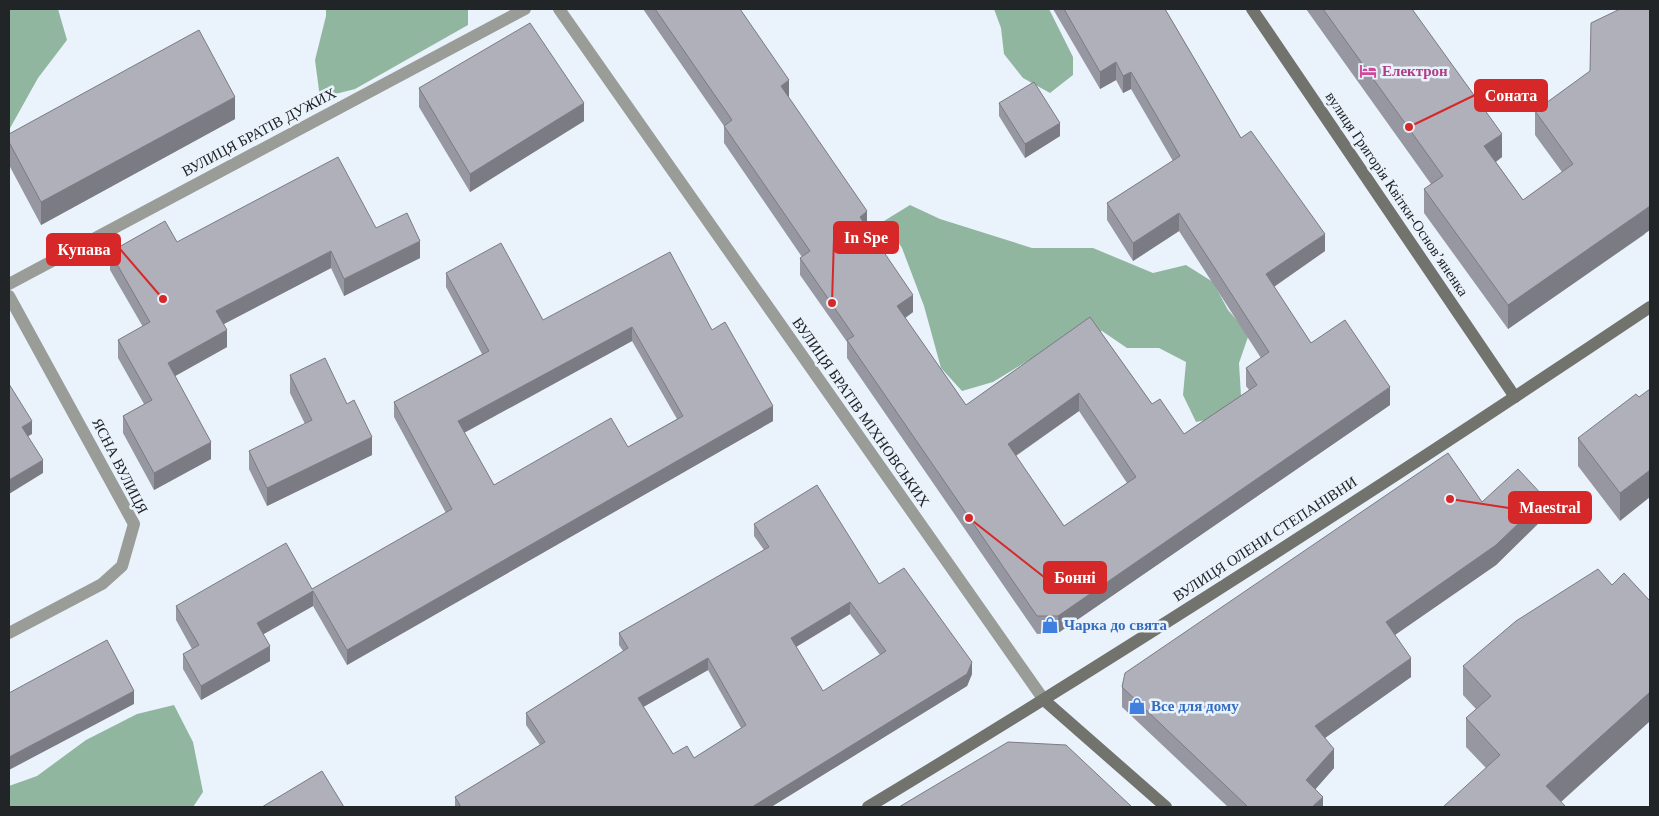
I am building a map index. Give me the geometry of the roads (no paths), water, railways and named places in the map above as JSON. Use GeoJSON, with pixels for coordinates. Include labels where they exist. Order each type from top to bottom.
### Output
{"type":"FeatureCollection","features":[{"type":"Feature","properties":{"kind":"street","name":"ВУЛИЦЯ БРАТІВ ДУЖИХ"},"geometry":{"type":"LineString","coordinates":[[9,284],[525,9]]}},
{"type":"Feature","properties":{"kind":"street","name":"ВУЛИЦЯ БРАТІВ МІХНОВСЬКИХ"},"geometry":{"type":"LineString","coordinates":[[559,9],[1044,700],[1166,807]]}},
{"type":"Feature","properties":{"kind":"street","name":"вулиця Григорія Квітки-Основʼяненка"},"geometry":{"type":"LineString","coordinates":[[1252,9],[1515,397]]}},
{"type":"Feature","properties":{"kind":"street","name":"ЯСНА ВУЛИЦЯ"},"geometry":{"type":"LineString","coordinates":[[9,296],[134,524],[122,566],[102,584],[9,633]]}},
{"type":"Feature","properties":{"kind":"street","name":"ВУЛИЦЯ ОЛЕНИ СТЕПАНІВНИ"},"geometry":{"type":"LineString","coordinates":[[868,807],[1044,700],[1515,397],[1650,307]]}},
{"type":"Feature","properties":{"kind":"place","name":"Електрон"},"geometry":{"type":"Point","coordinates":[1368,71]}},
{"type":"Feature","properties":{"kind":"place","name":"Соната"},"geometry":{"type":"Point","coordinates":[1409,127]}},
{"type":"Feature","properties":{"kind":"place","name":"Купава"},"geometry":{"type":"Point","coordinates":[163,299]}},
{"type":"Feature","properties":{"kind":"place","name":"In Spe"},"geometry":{"type":"Point","coordinates":[832,303]}},
{"type":"Feature","properties":{"kind":"place","name":"Maestral"},"geometry":{"type":"Point","coordinates":[1450,499]}},
{"type":"Feature","properties":{"kind":"place","name":"Бонні"},"geometry":{"type":"Point","coordinates":[969,518]}},
{"type":"Feature","properties":{"kind":"place","name":"Чарка до свята"},"geometry":{"type":"Point","coordinates":[1050,625]}},
{"type":"Feature","properties":{"kind":"place","name":"Все для дому"},"geometry":{"type":"Point","coordinates":[1137,706]}}]}
